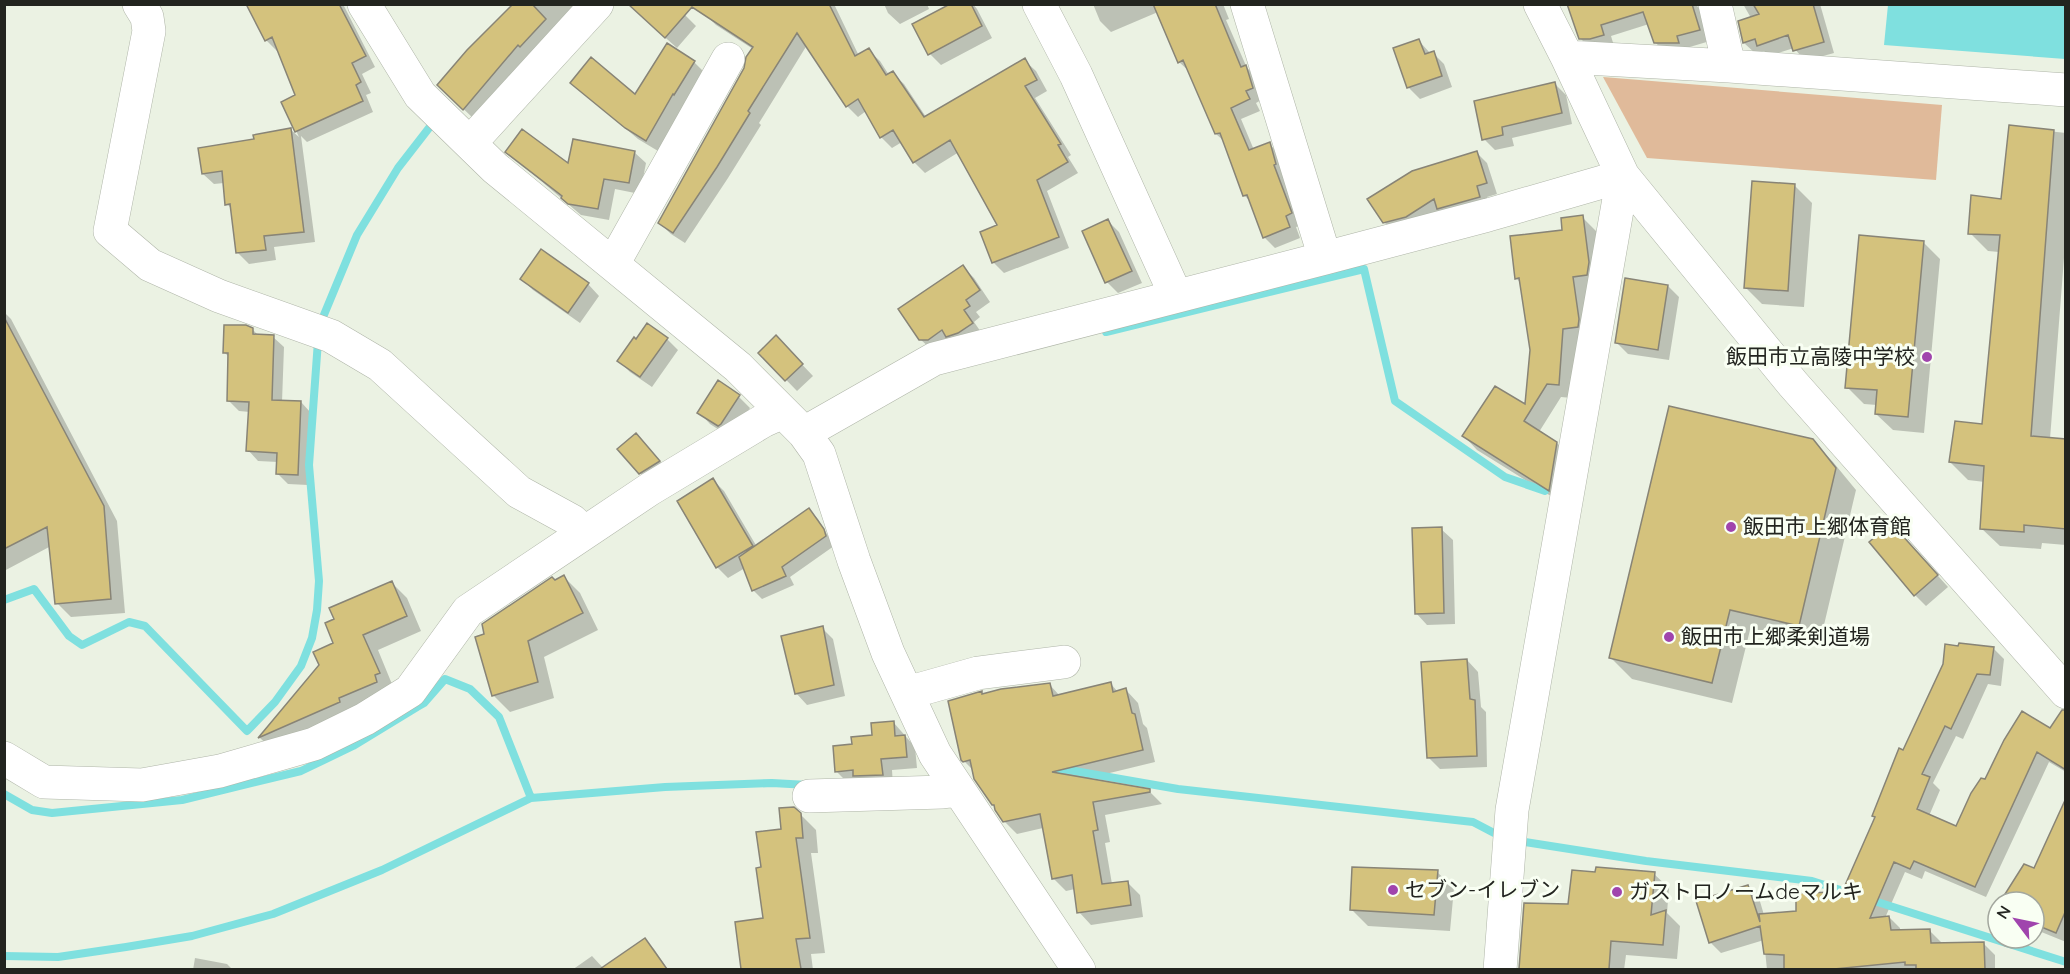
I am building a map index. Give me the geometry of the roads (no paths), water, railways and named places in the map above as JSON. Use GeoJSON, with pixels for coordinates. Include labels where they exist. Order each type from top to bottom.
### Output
{"type":"FeatureCollection","features":[{"type":"Feature","properties":{"kind":"street"},"geometry":{"type":"LineString","coordinates":[[139,4],[147,17],[149,31],[110,231],[150,265],[219,296],[331,336],[368,357],[380,365],[519,492],[572,521],[584,532]]}},
{"type":"Feature","properties":{"kind":"street"},"geometry":{"type":"LineString","coordinates":[[364,4],[420,95],[495,168],[738,367],[794,423],[819,454],[854,561],[888,653],[935,754],[1079,969]]}},
{"type":"Feature","properties":{"kind":"street"},"geometry":{"type":"LineString","coordinates":[[470,143],[597,4]]}},
{"type":"Feature","properties":{"kind":"street"},"geometry":{"type":"LineString","coordinates":[[1039,4],[1076,75],[1176,296]]}},
{"type":"Feature","properties":{"kind":"street"},"geometry":{"type":"LineString","coordinates":[[1246,4],[1325,258]]}},
{"type":"Feature","properties":{"kind":"street"},"geometry":{"type":"LineString","coordinates":[[1540,4],[1623,176],[1793,384],[2061,682]]}},
{"type":"Feature","properties":{"kind":"street"},"geometry":{"type":"LineString","coordinates":[[1715,4],[1729,66]]}},
{"type":"Feature","properties":{"kind":"street"},"geometry":{"type":"LineString","coordinates":[[1567,57],[2066,90]]}},
{"type":"Feature","properties":{"kind":"street"},"geometry":{"type":"LineString","coordinates":[[613,264],[728,59]]}},
{"type":"Feature","properties":{"kind":"street"},"geometry":{"type":"LineString","coordinates":[[4,758],[44,782],[142,785],[220,771],[314,744],[365,719],[410,691],[468,611],[650,489],[763,421],[794,423],[934,359],[1488,215],[1623,176]]}},
{"type":"Feature","properties":{"kind":"street"},"geometry":{"type":"LineString","coordinates":[[1500,969],[1512,810],[1623,176]]}},
{"type":"Feature","properties":{"kind":"street"},"geometry":{"type":"LineString","coordinates":[[907,693],[978,673],[1064,662]]}},
{"type":"Feature","properties":{"kind":"street"},"geometry":{"type":"LineString","coordinates":[[809,796],[959,790]]}},
{"type":"Feature","properties":{"kind":"water"},"geometry":{"type":"Polygon","coordinates":[[[1888,5],[2065,5],[2065,59],[1884,45],[1888,5]]]}},
{"type":"Feature","properties":{"kind":"waterway"},"geometry":{"type":"LineString","coordinates":[[321,322],[357,235],[398,168],[429,128]]}},
{"type":"Feature","properties":{"kind":"waterway"},"geometry":{"type":"LineString","coordinates":[[1106,332],[1364,269],[1395,401],[1505,477],[1545,491]]}},
{"type":"Feature","properties":{"kind":"waterway"},"geometry":{"type":"LineString","coordinates":[[4,600],[34,589],[69,636],[82,645],[129,622],[145,626],[247,731],[275,702],[301,666],[312,638],[319,581],[309,465],[318,341]]}},
{"type":"Feature","properties":{"kind":"waterway"},"geometry":{"type":"LineString","coordinates":[[4,794],[32,810],[52,813],[182,800],[301,771],[353,746],[424,703],[445,679],[470,689],[499,717],[531,798]]}},
{"type":"Feature","properties":{"kind":"waterway"},"geometry":{"type":"LineString","coordinates":[[1054,770],[1063,769],[1178,789],[1473,822],[1494,833]]}},
{"type":"Feature","properties":{"kind":"waterway"},"geometry":{"type":"LineString","coordinates":[[4,956],[58,957],[126,947],[192,936],[273,914],[382,870],[531,798],[665,787],[772,783],[808,785]]}},
{"type":"Feature","properties":{"kind":"waterway"},"geometry":{"type":"LineString","coordinates":[[1525,842],[1646,861],[1812,881],[1853,894]]}},
{"type":"Feature","properties":{"kind":"waterway"},"geometry":{"type":"LineString","coordinates":[[1868,899],[2066,962]]}},
{"type":"Feature","properties":{"kind":"place","name":"飯田市立高陵中学校"},"geometry":{"type":"Point","coordinates":[1927,357]}},
{"type":"Feature","properties":{"kind":"place","name":"飯田市上郷体育館"},"geometry":{"type":"Point","coordinates":[1731,527]}},
{"type":"Feature","properties":{"kind":"place","name":"飯田市上郷柔剣道場"},"geometry":{"type":"Point","coordinates":[1669,637]}},
{"type":"Feature","properties":{"kind":"place","name":"セブン-イレブン"},"geometry":{"type":"Point","coordinates":[1393,890]}},
{"type":"Feature","properties":{"kind":"place","name":"ガストロノームdeマルキ"},"geometry":{"type":"Point","coordinates":[1617,892]}}]}
